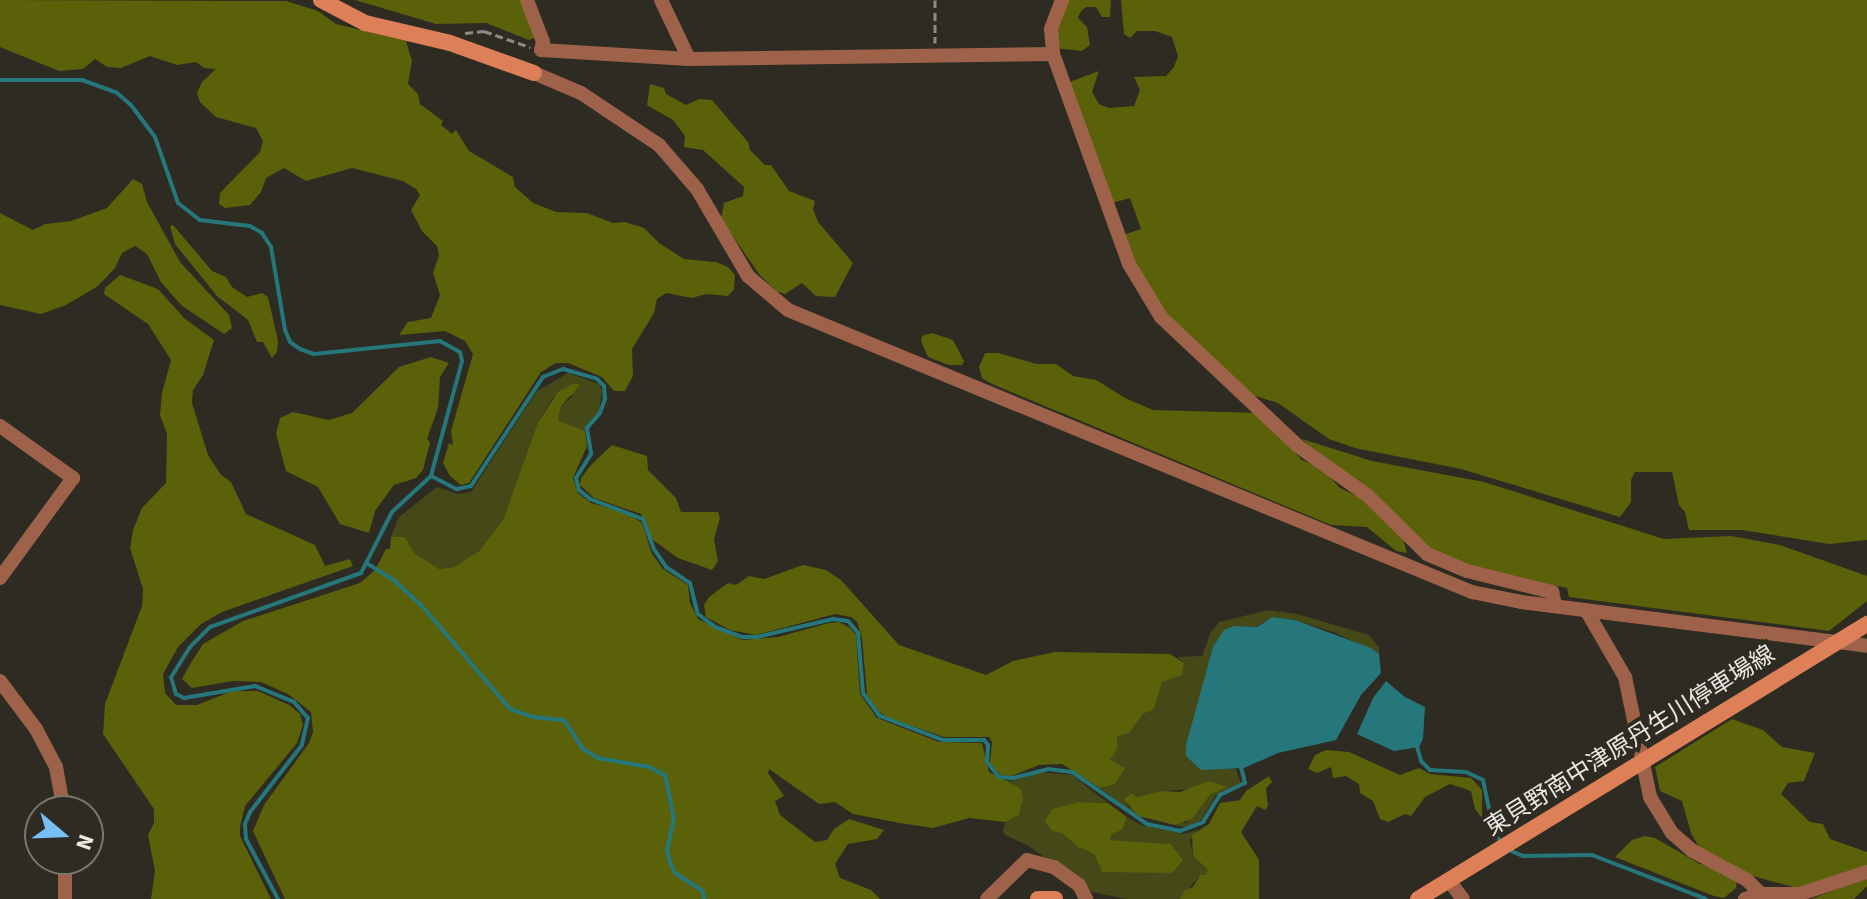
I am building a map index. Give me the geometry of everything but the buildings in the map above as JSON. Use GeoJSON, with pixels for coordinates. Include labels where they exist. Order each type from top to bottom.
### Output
{"type":"FeatureCollection","features":[{"type":"Feature","properties":{"kind":"main road"},"geometry":{"type":"LineString","coordinates":[[321,0],[365,23],[450,43],[534,73]]}},
{"type":"Feature","properties":{"kind":"main road","name":"東貝野南中津原丹生川停車場線"},"geometry":{"type":"LineString","coordinates":[[1418,899],[1867,624]]}},
{"type":"Feature","properties":{"kind":"main road"},"geometry":{"type":"LineString","coordinates":[[1038,899],[1055,899]]}},
{"type":"Feature","properties":{"kind":"street"},"geometry":{"type":"LineString","coordinates":[[527,0],[543,42],[541,50],[689,59],[1053,54]]}},
{"type":"Feature","properties":{"kind":"street"},"geometry":{"type":"LineString","coordinates":[[661,0],[689,59]]}},
{"type":"Feature","properties":{"kind":"street"},"geometry":{"type":"LineString","coordinates":[[1062,0],[1051,29],[1053,54],[1129,264],[1161,317],[1298,446],[1367,495],[1427,554],[1467,571],[1552,592],[1555,604]]}},
{"type":"Feature","properties":{"kind":"street"},"geometry":{"type":"LineString","coordinates":[[534,73],[581,93],[659,145],[697,189],[748,276],[788,310],[1275,507],[1426,575],[1472,592],[1867,646]]}},
{"type":"Feature","properties":{"kind":"street"},"geometry":{"type":"LineString","coordinates":[[0,426],[73,478],[0,578]]}},
{"type":"Feature","properties":{"kind":"street"},"geometry":{"type":"LineString","coordinates":[[1586,610],[1625,677],[1650,797],[1672,833],[1693,851],[1747,880],[1761,894]]}},
{"type":"Feature","properties":{"kind":"street"},"geometry":{"type":"LineString","coordinates":[[0,681],[36,729],[56,767],[61,795]]}},
{"type":"Feature","properties":{"kind":"street"},"geometry":{"type":"LineString","coordinates":[[987,899],[1027,860],[1054,867],[1079,885],[1086,899]]}},
{"type":"Feature","properties":{"kind":"street"},"geometry":{"type":"LineString","coordinates":[[1745,899],[1761,894],[1800,894],[1867,872]]}},
{"type":"Feature","properties":{"kind":"street"},"geometry":{"type":"LineString","coordinates":[[65,875],[65,899]]}},
{"type":"Feature","properties":{"kind":"street"},"geometry":{"type":"LineString","coordinates":[[1450,882],[1463,899]]}},
{"type":"Feature","properties":{"kind":"path"},"geometry":{"type":"LineString","coordinates":[[935,0],[935,55]]}},
{"type":"Feature","properties":{"kind":"path"},"geometry":{"type":"LineString","coordinates":[[450,43],[473,30],[541,50]]}},
{"type":"Feature","properties":{"kind":"green space"},"geometry":{"type":"Polygon","coordinates":[[[568,373],[599,384],[602,390],[599,411],[585,431],[558,420],[561,406],[573,396],[553,398],[538,422],[503,520],[479,551],[454,567],[439,569],[414,554],[405,537],[391,537],[399,517],[437,487],[458,494],[471,492],[536,392],[568,373]]]}},
{"type":"Feature","properties":{"kind":"green space"},"geometry":{"type":"Polygon","coordinates":[[[1269,610],[1297,614],[1369,635],[1379,647],[1379,654],[1336,633],[1295,620],[1272,617],[1256,627],[1234,626],[1213,647],[1186,756],[1224,769],[1236,769],[1241,784],[1216,795],[1202,819],[1188,828],[1155,820],[1186,823],[1210,795],[1226,787],[1162,791],[1137,797],[1131,793],[1127,806],[1151,819],[1137,816],[1100,788],[1107,784],[1109,760],[1118,747],[1117,737],[1129,733],[1143,714],[1154,709],[1162,681],[1184,663],[1178,657],[1202,656],[1211,632],[1219,622],[1269,610]]]}},
{"type":"Feature","properties":{"kind":"green space"},"geometry":{"type":"Polygon","coordinates":[[[1041,772],[1072,775],[1108,803],[1078,802],[1052,809],[1062,832],[1078,847],[1094,854],[1102,872],[1172,872],[1177,851],[1171,844],[1110,840],[1112,834],[1122,830],[1127,817],[1139,824],[1183,834],[1198,830],[1190,840],[1193,856],[1208,870],[1205,876],[1200,875],[1180,899],[1126,899],[1092,892],[1003,831],[1005,822],[1019,815],[1019,788],[997,779],[1011,781],[1041,772]]]}},
{"type":"Feature","properties":{"kind":"shaded area"},"geometry":{"type":"Polygon","coordinates":[[[0,0],[286,1],[318,11],[336,24],[406,41],[412,61],[408,84],[418,94],[420,104],[443,121],[441,125],[452,134],[456,130],[469,151],[513,177],[515,187],[533,203],[556,212],[587,213],[613,223],[625,222],[644,228],[659,243],[684,259],[716,262],[728,267],[735,275],[734,289],[728,296],[706,294],[692,298],[666,293],[657,299],[654,313],[632,349],[633,376],[625,391],[614,391],[602,377],[568,363],[556,363],[541,372],[469,483],[461,485],[450,476],[443,463],[449,443],[453,445],[451,431],[473,354],[465,341],[445,331],[399,335],[408,322],[431,318],[440,295],[433,273],[439,255],[437,246],[422,231],[411,210],[420,195],[416,189],[403,181],[352,168],[306,181],[284,168],[266,178],[261,192],[250,205],[225,208],[219,204],[220,193],[260,152],[263,141],[256,128],[216,117],[200,102],[197,93],[202,82],[216,69],[204,68],[196,62],[177,65],[150,56],[121,68],[107,67],[95,59],[83,69],[59,71],[0,47],[0,0]]]}},
{"type":"Feature","properties":{"kind":"shaded area"},"geometry":{"type":"Polygon","coordinates":[[[355,0],[523,0],[534,38],[529,40],[486,23],[436,24],[355,0]]]}},
{"type":"Feature","properties":{"kind":"shaded area"},"geometry":{"type":"Polygon","coordinates":[[[1066,0],[1111,0],[1110,17],[1102,17],[1096,7],[1086,7],[1081,11],[1078,18],[1087,27],[1090,45],[1082,51],[1055,48],[1054,30],[1066,0]]]}},
{"type":"Feature","properties":{"kind":"shaded area"},"geometry":{"type":"Polygon","coordinates":[[[1121,0],[1867,0],[1867,540],[1829,544],[1742,530],[1689,530],[1685,512],[1679,505],[1672,472],[1635,472],[1631,480],[1631,502],[1620,517],[1461,469],[1355,448],[1329,439],[1278,403],[1246,393],[1149,296],[1123,235],[1141,229],[1130,198],[1112,203],[1067,83],[1099,71],[1092,92],[1099,104],[1109,108],[1134,106],[1140,90],[1134,77],[1166,76],[1174,67],[1178,56],[1172,37],[1155,31],[1137,31],[1130,38],[1124,34],[1121,0]]]}},
{"type":"Feature","properties":{"kind":"shaded area"},"geometry":{"type":"Polygon","coordinates":[[[650,84],[664,88],[666,94],[686,105],[699,99],[712,100],[748,142],[750,150],[765,165],[771,165],[789,191],[815,201],[813,209],[818,222],[853,263],[835,297],[816,296],[802,283],[785,294],[776,291],[759,274],[721,219],[724,203],[743,196],[744,187],[703,150],[684,147],[685,136],[673,120],[647,105],[650,84]]]}},
{"type":"Feature","properties":{"kind":"shaded area"},"geometry":{"type":"Polygon","coordinates":[[[133,179],[142,184],[147,202],[180,262],[229,315],[232,328],[224,334],[181,305],[161,282],[147,254],[135,246],[122,253],[115,268],[98,286],[66,305],[41,314],[0,305],[0,213],[33,230],[45,224],[71,221],[107,208],[133,179]]]}},
{"type":"Feature","properties":{"kind":"shaded area"},"geometry":{"type":"Polygon","coordinates":[[[173,225],[212,271],[226,277],[232,287],[247,297],[262,293],[268,297],[278,341],[277,352],[272,358],[263,342],[257,342],[248,320],[217,296],[175,244],[170,226],[173,225]]]}},
{"type":"Feature","properties":{"kind":"shaded area"},"geometry":{"type":"Polygon","coordinates":[[[120,275],[158,289],[184,318],[214,340],[203,375],[193,390],[192,403],[208,455],[221,475],[231,482],[246,514],[315,545],[325,566],[350,559],[353,566],[222,612],[201,624],[178,647],[163,674],[165,693],[176,705],[197,705],[232,691],[258,691],[289,705],[300,714],[303,725],[297,743],[245,806],[240,827],[240,836],[271,899],[151,899],[155,871],[148,835],[154,823],[154,809],[103,734],[105,704],[142,606],[143,589],[130,548],[133,530],[142,508],[166,483],[167,434],[160,415],[171,360],[148,324],[104,294],[105,288],[120,275]]]}},
{"type":"Feature","properties":{"kind":"shaded area"},"geometry":{"type":"Polygon","coordinates":[[[932,333],[953,340],[964,361],[962,365],[949,365],[928,357],[921,341],[922,336],[932,333]]]}},
{"type":"Feature","properties":{"kind":"shaded area"},"geometry":{"type":"Polygon","coordinates":[[[985,353],[998,353],[1037,364],[1056,364],[1073,376],[1096,380],[1153,410],[1259,413],[1302,460],[1322,468],[1340,488],[1359,497],[1403,539],[1407,553],[1396,551],[1367,527],[1331,525],[992,384],[982,378],[979,367],[985,353]]]}},
{"type":"Feature","properties":{"kind":"shaded area"},"geometry":{"type":"Polygon","coordinates":[[[431,357],[449,363],[440,377],[438,408],[427,439],[430,442],[423,470],[416,478],[394,485],[375,511],[369,533],[340,524],[318,487],[286,471],[276,434],[280,418],[293,412],[329,420],[352,413],[399,367],[431,357]]]}},
{"type":"Feature","properties":{"kind":"shaded area"},"geometry":{"type":"Polygon","coordinates":[[[575,383],[580,385],[561,406],[558,420],[585,431],[587,446],[573,478],[578,493],[591,503],[629,514],[642,523],[652,554],[663,569],[688,585],[690,603],[698,619],[742,640],[778,637],[829,623],[839,622],[850,628],[856,635],[860,694],[877,718],[939,742],[982,743],[989,772],[1020,788],[1023,797],[1019,815],[1005,822],[969,818],[933,828],[900,823],[853,814],[835,802],[819,804],[769,769],[768,773],[784,796],[775,801],[780,815],[815,842],[827,840],[834,829],[849,819],[884,830],[877,839],[848,844],[835,864],[840,878],[871,890],[880,899],[285,899],[253,831],[264,805],[309,743],[313,732],[311,712],[288,694],[261,682],[233,681],[192,688],[182,679],[189,666],[203,644],[243,621],[360,583],[375,570],[386,549],[390,549],[391,537],[405,537],[415,554],[439,569],[454,567],[479,551],[503,520],[538,422],[559,391],[575,383]]]}},
{"type":"Feature","properties":{"kind":"shaded area"},"geometry":{"type":"Polygon","coordinates":[[[1302,439],[1372,461],[1484,482],[1664,539],[1731,536],[1780,545],[1867,576],[1867,601],[1829,631],[1569,597],[1567,588],[1467,568],[1432,553],[1302,439]]]}},
{"type":"Feature","properties":{"kind":"shaded area"},"geometry":{"type":"Polygon","coordinates":[[[612,445],[647,456],[648,470],[676,498],[681,512],[718,512],[720,518],[714,539],[718,561],[712,570],[678,558],[653,540],[641,514],[594,498],[580,485],[581,478],[592,464],[612,445]]]}},
{"type":"Feature","properties":{"kind":"shaded area"},"geometry":{"type":"Polygon","coordinates":[[[803,565],[826,570],[841,580],[899,645],[986,675],[1013,661],[1055,652],[1170,654],[1184,663],[1182,675],[1162,682],[1154,709],[1143,714],[1129,733],[1117,737],[1118,747],[1110,760],[1125,768],[1115,784],[1100,788],[1062,764],[1039,765],[1012,776],[1001,775],[990,764],[992,742],[989,737],[944,737],[886,717],[877,710],[867,695],[862,638],[857,622],[851,617],[835,614],[756,635],[730,630],[706,617],[704,605],[709,597],[728,583],[736,585],[749,576],[764,579],[803,565]]]}},
{"type":"Feature","properties":{"kind":"shaded area"},"geometry":{"type":"Polygon","coordinates":[[[1732,719],[1763,730],[1782,747],[1815,753],[1804,781],[1788,783],[1781,794],[1810,822],[1823,824],[1830,839],[1867,852],[1867,868],[1797,888],[1749,875],[1700,849],[1691,833],[1682,801],[1660,791],[1655,767],[1732,719]]]}},
{"type":"Feature","properties":{"kind":"shaded area"},"geometry":{"type":"Polygon","coordinates":[[[1326,750],[1349,752],[1400,775],[1419,768],[1430,774],[1471,778],[1482,790],[1482,818],[1475,809],[1471,791],[1450,784],[1425,797],[1411,816],[1405,814],[1388,822],[1380,819],[1373,801],[1360,793],[1359,784],[1346,776],[1333,778],[1331,767],[1317,773],[1308,769],[1315,755],[1326,750]]]}},
{"type":"Feature","properties":{"kind":"shaded area"},"geometry":{"type":"Polygon","coordinates":[[[1269,776],[1272,782],[1266,788],[1268,806],[1265,810],[1257,806],[1241,832],[1259,860],[1259,899],[1180,899],[1184,891],[1193,887],[1200,875],[1205,875],[1208,870],[1193,856],[1192,835],[1209,824],[1220,803],[1240,800],[1246,791],[1269,776]]]}},
{"type":"Feature","properties":{"kind":"shaded area"},"geometry":{"type":"Polygon","coordinates":[[[1209,781],[1227,787],[1210,795],[1192,819],[1175,825],[1139,816],[1124,800],[1131,793],[1137,797],[1162,791],[1180,792],[1209,781]]]}},
{"type":"Feature","properties":{"kind":"shaded area"},"geometry":{"type":"Polygon","coordinates":[[[1078,802],[1108,803],[1127,817],[1122,830],[1112,834],[1110,840],[1171,844],[1183,860],[1172,873],[1102,872],[1094,854],[1078,847],[1062,833],[1052,831],[1045,821],[1052,809],[1078,802]]]}},
{"type":"Feature","properties":{"kind":"shaded area"},"geometry":{"type":"Polygon","coordinates":[[[1645,836],[1655,838],[1700,864],[1714,867],[1737,881],[1736,888],[1724,898],[1714,896],[1615,857],[1632,840],[1645,836]]]}},
{"type":"Feature","properties":{"kind":"shaded area"},"geometry":{"type":"Polygon","coordinates":[[[1867,877],[1867,886],[1854,899],[1811,899],[1867,877]]]}},
{"type":"Feature","properties":{"kind":"water"},"geometry":{"type":"Polygon","coordinates":[[[1272,617],[1295,620],[1371,648],[1379,654],[1381,673],[1361,695],[1336,740],[1278,753],[1244,768],[1201,770],[1186,756],[1186,745],[1213,647],[1224,630],[1234,626],[1257,627],[1272,617]]]}},
{"type":"Feature","properties":{"kind":"water"},"geometry":{"type":"Polygon","coordinates":[[[1386,681],[1405,697],[1425,707],[1423,739],[1419,747],[1394,751],[1357,734],[1373,698],[1386,681]]]}},
{"type":"Feature","properties":{"kind":"waterway"},"geometry":{"type":"LineString","coordinates":[[0,80],[82,80],[117,93],[131,105],[155,137],[178,203],[200,220],[250,226],[262,233],[271,247],[285,330],[290,342],[300,349],[314,354],[440,341],[460,352],[462,361],[431,476],[392,512],[361,573],[210,627],[190,647],[171,677],[176,694],[184,698],[255,686],[294,702],[308,718],[302,745],[250,812],[245,824],[246,839],[278,899]]}},
{"type":"Feature","properties":{"kind":"waterway"},"geometry":{"type":"LineString","coordinates":[[431,476],[457,489],[471,486],[543,377],[563,369],[597,379],[604,386],[605,399],[600,413],[587,428],[591,454],[576,478],[579,490],[590,499],[643,519],[654,549],[666,567],[690,583],[698,614],[715,627],[743,637],[757,637],[833,619],[848,621],[858,633],[863,693],[880,716],[943,740],[984,740],[988,745],[987,762],[999,777],[1013,778],[1048,769],[1072,772],[1147,824],[1180,831],[1203,822],[1220,795],[1245,783],[1240,763]]}},
{"type":"Feature","properties":{"kind":"waterway"},"geometry":{"type":"LineString","coordinates":[[368,564],[395,581],[423,607],[510,709],[533,717],[564,720],[583,749],[598,758],[649,767],[665,775],[674,818],[667,850],[670,862],[675,873],[703,891],[704,899]]}},
{"type":"Feature","properties":{"kind":"waterway"},"geometry":{"type":"LineString","coordinates":[[1416,743],[1421,761],[1430,770],[1466,772],[1483,780],[1493,828],[1500,841]]}},
{"type":"Feature","properties":{"kind":"waterway"},"geometry":{"type":"LineString","coordinates":[[1509,850],[1523,856],[1592,855],[1706,899]]}}]}
